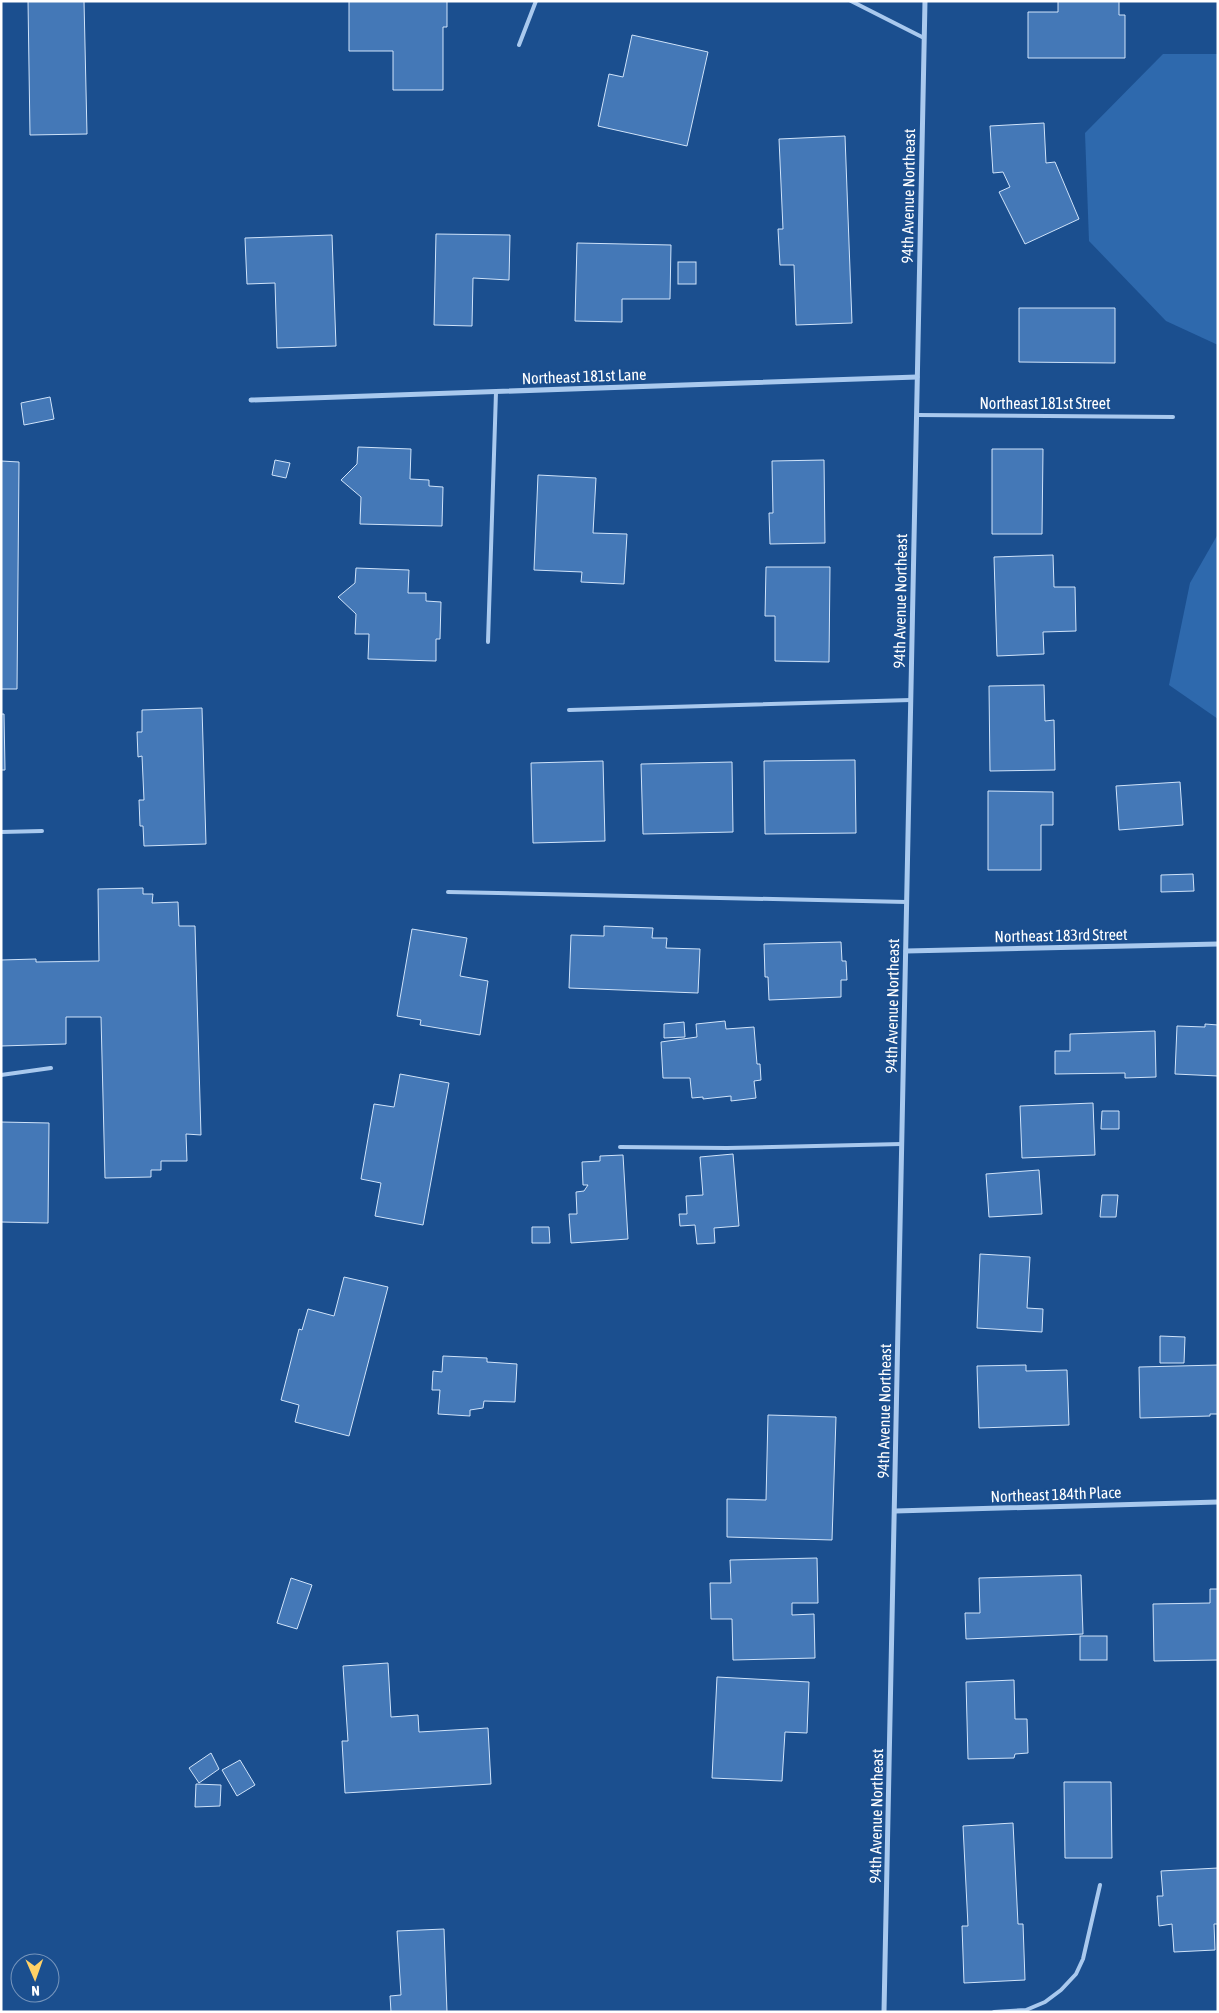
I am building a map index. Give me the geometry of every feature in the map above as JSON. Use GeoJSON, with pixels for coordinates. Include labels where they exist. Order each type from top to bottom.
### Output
{"type":"FeatureCollection","features":[{"type":"Feature","properties":{"kind":"street","name":"94th Avenue Northeast"},"geometry":{"type":"LineString","coordinates":[[884,2012],[925,4]]}},
{"type":"Feature","properties":{"kind":"street","name":"Northeast 181st Lane"},"geometry":{"type":"LineString","coordinates":[[251,400],[918,377]]}},
{"type":"Feature","properties":{"kind":"street","name":"Northeast 183rd Street"},"geometry":{"type":"LineString","coordinates":[[906,950],[1218,944]]}},
{"type":"Feature","properties":{"kind":"street","name":"Northeast 184th Place"},"geometry":{"type":"LineString","coordinates":[[895,1511],[1218,1502]]}},
{"type":"Feature","properties":{"kind":"lane"},"geometry":{"type":"LineString","coordinates":[[519,45],[536,1]]}},
{"type":"Feature","properties":{"kind":"lane"},"geometry":{"type":"LineString","coordinates":[[851,1],[924,38]]}},
{"type":"Feature","properties":{"kind":"lane"},"geometry":{"type":"LineString","coordinates":[[919,1],[925,4]]}},
{"type":"Feature","properties":{"kind":"lane"},"geometry":{"type":"LineString","coordinates":[[488,642],[496,392]]}},
{"type":"Feature","properties":{"kind":"lane","name":"Northeast 181st Street"},"geometry":{"type":"LineString","coordinates":[[917,415],[1173,417]]}},
{"type":"Feature","properties":{"kind":"lane"},"geometry":{"type":"LineString","coordinates":[[568,710],[911,700]]}},
{"type":"Feature","properties":{"kind":"lane"},"geometry":{"type":"LineString","coordinates":[[1,832],[42,831]]}},
{"type":"Feature","properties":{"kind":"lane"},"geometry":{"type":"LineString","coordinates":[[448,892],[907,902]]}},
{"type":"Feature","properties":{"kind":"lane"},"geometry":{"type":"LineString","coordinates":[[1,1074],[51,1068]]}},
{"type":"Feature","properties":{"kind":"lane"},"geometry":{"type":"LineString","coordinates":[[620,1147],[727,1148],[902,1144]]}},
{"type":"Feature","properties":{"kind":"lane"},"geometry":{"type":"LineString","coordinates":[[994,2012],[1026,2010],[1045,2002],[1061,1990],[1076,1974],[1083,1959],[1100,1885]]}},
{"type":"Feature","properties":{"kind":"shaded area"},"geometry":{"type":"Polygon","coordinates":[[[1163,54],[1218,54],[1218,345],[1166,321],[1089,241],[1085,133],[1163,54]]]}},
{"type":"Feature","properties":{"kind":"shaded area"},"geometry":{"type":"Polygon","coordinates":[[[1218,534],[1218,719],[1169,685],[1190,583],[1218,534]]]}},
{"type":"Feature","properties":{"kind":"building"},"geometry":{"type":"Polygon","coordinates":[[[28,1],[84,1],[87,134],[30,135],[28,1]]]}},
{"type":"Feature","properties":{"kind":"building"},"geometry":{"type":"Polygon","coordinates":[[[349,1],[447,1],[447,27],[443,27],[443,90],[393,90],[393,51],[349,51],[349,1]]]}},
{"type":"Feature","properties":{"kind":"building"},"geometry":{"type":"Polygon","coordinates":[[[1058,1],[1119,1],[1119,15],[1125,15],[1125,58],[1028,58],[1028,12],[1058,12],[1058,1]]]}},
{"type":"Feature","properties":{"kind":"building"},"geometry":{"type":"Polygon","coordinates":[[[632,35],[708,52],[687,146],[598,126],[609,74],[623,77],[632,35]]]}},
{"type":"Feature","properties":{"kind":"building"},"geometry":{"type":"Polygon","coordinates":[[[1044,123],[1046,163],[1055,162],[1079,219],[1025,244],[999,192],[1010,187],[1003,172],[993,173],[990,126],[1044,123]]]}},
{"type":"Feature","properties":{"kind":"building"},"geometry":{"type":"Polygon","coordinates":[[[845,136],[852,323],[796,325],[794,265],[780,265],[778,229],[783,229],[779,139],[845,136]]]}},
{"type":"Feature","properties":{"kind":"building"},"geometry":{"type":"Polygon","coordinates":[[[436,234],[510,235],[509,280],[473,278],[472,326],[434,325],[436,234]]]}},
{"type":"Feature","properties":{"kind":"building"},"geometry":{"type":"Polygon","coordinates":[[[332,235],[336,346],[277,348],[275,283],[247,284],[245,238],[332,235]]]}},
{"type":"Feature","properties":{"kind":"building"},"geometry":{"type":"Polygon","coordinates":[[[577,243],[671,245],[670,299],[622,299],[622,322],[575,321],[577,243]]]}},
{"type":"Feature","properties":{"kind":"building"},"geometry":{"type":"Polygon","coordinates":[[[678,262],[696,262],[696,284],[678,284],[678,262]]]}},
{"type":"Feature","properties":{"kind":"building"},"geometry":{"type":"Polygon","coordinates":[[[1019,308],[1115,308],[1115,363],[1019,362],[1019,308]]]}},
{"type":"Feature","properties":{"kind":"building"},"geometry":{"type":"Polygon","coordinates":[[[50,397],[54,419],[24,425],[21,403],[50,397]]]}},
{"type":"Feature","properties":{"kind":"building"},"geometry":{"type":"Polygon","coordinates":[[[358,447],[411,449],[410,479],[429,480],[429,486],[443,487],[442,526],[360,524],[361,497],[341,480],[357,464],[358,447]]]}},
{"type":"Feature","properties":{"kind":"building"},"geometry":{"type":"Polygon","coordinates":[[[992,449],[1043,449],[1042,534],[992,534],[992,449]]]}},
{"type":"Feature","properties":{"kind":"building"},"geometry":{"type":"Polygon","coordinates":[[[275,460],[290,463],[286,478],[272,475],[275,460]]]}},
{"type":"Feature","properties":{"kind":"building"},"geometry":{"type":"Polygon","coordinates":[[[824,460],[825,543],[770,544],[769,513],[773,513],[772,461],[824,460]]]}},
{"type":"Feature","properties":{"kind":"building"},"geometry":{"type":"Polygon","coordinates":[[[1,461],[19,462],[17,689],[1,689],[1,461]]]}},
{"type":"Feature","properties":{"kind":"building"},"geometry":{"type":"Polygon","coordinates":[[[538,475],[596,478],[593,533],[627,534],[624,584],[581,582],[582,572],[534,570],[538,475]]]}},
{"type":"Feature","properties":{"kind":"building"},"geometry":{"type":"Polygon","coordinates":[[[1053,555],[1054,587],[1075,587],[1076,631],[1043,632],[1044,654],[997,656],[994,557],[1053,555]]]}},
{"type":"Feature","properties":{"kind":"building"},"geometry":{"type":"Polygon","coordinates":[[[766,567],[830,567],[829,662],[775,661],[775,616],[765,616],[766,567]]]}},
{"type":"Feature","properties":{"kind":"building"},"geometry":{"type":"Polygon","coordinates":[[[356,568],[409,570],[408,593],[426,593],[426,601],[441,602],[440,639],[436,639],[436,661],[368,659],[369,634],[355,634],[356,614],[338,597],[355,583],[356,568]]]}},
{"type":"Feature","properties":{"kind":"building"},"geometry":{"type":"Polygon","coordinates":[[[1044,685],[1045,721],[1054,720],[1055,770],[990,771],[989,686],[1044,685]]]}},
{"type":"Feature","properties":{"kind":"building"},"geometry":{"type":"Polygon","coordinates":[[[202,708],[206,844],[144,846],[143,826],[140,826],[139,800],[144,800],[142,756],[138,757],[137,732],[142,732],[142,710],[202,708]]]}},
{"type":"Feature","properties":{"kind":"building"},"geometry":{"type":"Polygon","coordinates":[[[1,714],[4,714],[5,770],[1,770],[1,714]]]}},
{"type":"Feature","properties":{"kind":"building"},"geometry":{"type":"Polygon","coordinates":[[[855,760],[856,833],[765,834],[764,761],[855,760]]]}},
{"type":"Feature","properties":{"kind":"building"},"geometry":{"type":"Polygon","coordinates":[[[603,761],[605,841],[533,843],[531,763],[603,761]]]}},
{"type":"Feature","properties":{"kind":"building"},"geometry":{"type":"Polygon","coordinates":[[[732,762],[733,832],[643,834],[641,764],[732,762]]]}},
{"type":"Feature","properties":{"kind":"building"},"geometry":{"type":"Polygon","coordinates":[[[1180,782],[1183,825],[1119,830],[1116,786],[1180,782]]]}},
{"type":"Feature","properties":{"kind":"building"},"geometry":{"type":"Polygon","coordinates":[[[988,791],[1053,792],[1053,825],[1041,825],[1041,870],[988,870],[988,791]]]}},
{"type":"Feature","properties":{"kind":"building"},"geometry":{"type":"Polygon","coordinates":[[[1193,874],[1194,891],[1161,892],[1161,875],[1193,874]]]}},
{"type":"Feature","properties":{"kind":"building"},"geometry":{"type":"Polygon","coordinates":[[[143,888],[143,894],[153,894],[152,903],[178,902],[179,926],[195,926],[201,1135],[186,1134],[187,1161],[161,1161],[161,1170],[151,1170],[151,1177],[105,1178],[101,1017],[66,1017],[66,1044],[1,1046],[1,960],[36,959],[36,962],[99,961],[98,889],[143,888]]]}},
{"type":"Feature","properties":{"kind":"building"},"geometry":{"type":"Polygon","coordinates":[[[604,926],[653,928],[652,938],[667,938],[666,948],[700,949],[698,993],[569,988],[571,935],[604,936],[604,926]]]}},
{"type":"Feature","properties":{"kind":"building"},"geometry":{"type":"Polygon","coordinates":[[[412,929],[467,938],[460,976],[488,981],[480,1035],[420,1025],[421,1020],[397,1016],[412,929]]]}},
{"type":"Feature","properties":{"kind":"building"},"geometry":{"type":"Polygon","coordinates":[[[841,942],[842,961],[846,961],[847,980],[841,980],[841,997],[769,1000],[768,977],[765,977],[764,944],[841,942]]]}},
{"type":"Feature","properties":{"kind":"building"},"geometry":{"type":"Polygon","coordinates":[[[725,1021],[726,1029],[754,1027],[757,1064],[760,1064],[761,1080],[754,1081],[756,1098],[731,1101],[731,1096],[703,1099],[703,1097],[692,1098],[690,1078],[663,1078],[661,1042],[697,1037],[696,1024],[725,1021]]]}},
{"type":"Feature","properties":{"kind":"building"},"geometry":{"type":"Polygon","coordinates":[[[684,1022],[685,1037],[664,1038],[664,1024],[684,1022]]]}},
{"type":"Feature","properties":{"kind":"building"},"geometry":{"type":"Polygon","coordinates":[[[1205,1024],[1218,1025],[1218,1076],[1175,1074],[1177,1026],[1205,1027],[1205,1024]]]}},
{"type":"Feature","properties":{"kind":"building"},"geometry":{"type":"Polygon","coordinates":[[[1155,1031],[1156,1077],[1125,1078],[1125,1073],[1055,1074],[1055,1051],[1070,1051],[1070,1034],[1155,1031]]]}},
{"type":"Feature","properties":{"kind":"building"},"geometry":{"type":"Polygon","coordinates":[[[400,1074],[449,1083],[423,1225],[375,1216],[381,1183],[361,1179],[374,1104],[394,1107],[400,1074]]]}},
{"type":"Feature","properties":{"kind":"building"},"geometry":{"type":"Polygon","coordinates":[[[1093,1103],[1095,1155],[1022,1158],[1020,1106],[1093,1103]]]}},
{"type":"Feature","properties":{"kind":"building"},"geometry":{"type":"Polygon","coordinates":[[[1102,1111],[1119,1111],[1119,1129],[1101,1129],[1102,1111]]]}},
{"type":"Feature","properties":{"kind":"building"},"geometry":{"type":"Polygon","coordinates":[[[1,1122],[49,1123],[48,1223],[1,1222],[1,1122]]]}},
{"type":"Feature","properties":{"kind":"building"},"geometry":{"type":"Polygon","coordinates":[[[733,1154],[739,1226],[714,1228],[715,1243],[697,1244],[695,1225],[680,1226],[679,1214],[687,1214],[686,1196],[703,1195],[700,1157],[733,1154]]]}},
{"type":"Feature","properties":{"kind":"building"},"geometry":{"type":"Polygon","coordinates":[[[623,1155],[628,1239],[571,1243],[569,1214],[577,1214],[576,1192],[584,1191],[588,1185],[583,1185],[582,1162],[600,1161],[600,1156],[623,1155]]]}},
{"type":"Feature","properties":{"kind":"building"},"geometry":{"type":"Polygon","coordinates":[[[1039,1170],[1042,1214],[989,1217],[986,1174],[1039,1170]]]}},
{"type":"Feature","properties":{"kind":"building"},"geometry":{"type":"Polygon","coordinates":[[[1102,1195],[1118,1195],[1116,1217],[1100,1217],[1102,1195]]]}},
{"type":"Feature","properties":{"kind":"building"},"geometry":{"type":"Polygon","coordinates":[[[532,1227],[549,1227],[550,1243],[532,1243],[532,1227]]]}},
{"type":"Feature","properties":{"kind":"building"},"geometry":{"type":"Polygon","coordinates":[[[980,1254],[1030,1257],[1027,1308],[1043,1309],[1042,1332],[977,1328],[980,1254]]]}},
{"type":"Feature","properties":{"kind":"building"},"geometry":{"type":"Polygon","coordinates":[[[344,1277],[388,1287],[349,1436],[295,1422],[299,1405],[281,1400],[299,1329],[302,1330],[308,1309],[334,1316],[344,1277]]]}},
{"type":"Feature","properties":{"kind":"building"},"geometry":{"type":"Polygon","coordinates":[[[1160,1336],[1185,1337],[1184,1363],[1160,1363],[1160,1336]]]}},
{"type":"Feature","properties":{"kind":"building"},"geometry":{"type":"Polygon","coordinates":[[[443,1356],[487,1358],[487,1362],[517,1364],[515,1402],[484,1401],[483,1408],[470,1410],[470,1416],[438,1414],[440,1390],[432,1390],[433,1371],[442,1372],[443,1356]]]}},
{"type":"Feature","properties":{"kind":"building"},"geometry":{"type":"Polygon","coordinates":[[[1026,1365],[1026,1371],[1067,1370],[1069,1425],[979,1428],[977,1366],[1026,1365]]]}},
{"type":"Feature","properties":{"kind":"building"},"geometry":{"type":"Polygon","coordinates":[[[1218,1365],[1218,1414],[1210,1414],[1210,1416],[1140,1418],[1139,1367],[1218,1365]]]}},
{"type":"Feature","properties":{"kind":"building"},"geometry":{"type":"Polygon","coordinates":[[[768,1415],[836,1417],[832,1540],[727,1537],[727,1499],[766,1500],[768,1415]]]}},
{"type":"Feature","properties":{"kind":"building"},"geometry":{"type":"Polygon","coordinates":[[[817,1558],[818,1603],[792,1603],[792,1615],[814,1614],[815,1658],[733,1660],[732,1619],[711,1619],[710,1583],[731,1583],[730,1560],[817,1558]]]}},
{"type":"Feature","properties":{"kind":"building"},"geometry":{"type":"Polygon","coordinates":[[[1081,1575],[1083,1634],[966,1639],[965,1613],[980,1613],[979,1578],[1081,1575]]]}},
{"type":"Feature","properties":{"kind":"building"},"geometry":{"type":"Polygon","coordinates":[[[291,1578],[312,1585],[297,1629],[277,1623],[291,1578]]]}},
{"type":"Feature","properties":{"kind":"building"},"geometry":{"type":"Polygon","coordinates":[[[1210,1589],[1218,1589],[1218,1660],[1154,1661],[1153,1604],[1210,1603],[1210,1589]]]}},
{"type":"Feature","properties":{"kind":"building"},"geometry":{"type":"Polygon","coordinates":[[[1080,1636],[1107,1636],[1107,1660],[1080,1660],[1080,1636]]]}},
{"type":"Feature","properties":{"kind":"building"},"geometry":{"type":"Polygon","coordinates":[[[388,1663],[391,1717],[418,1715],[419,1732],[488,1728],[491,1784],[345,1793],[342,1741],[348,1741],[343,1666],[388,1663]]]}},
{"type":"Feature","properties":{"kind":"building"},"geometry":{"type":"Polygon","coordinates":[[[717,1677],[809,1682],[807,1733],[785,1732],[782,1781],[712,1778],[717,1677]]]}},
{"type":"Feature","properties":{"kind":"building"},"geometry":{"type":"Polygon","coordinates":[[[1014,1680],[1015,1719],[1027,1719],[1028,1753],[1015,1754],[1014,1758],[968,1759],[966,1682],[1014,1680]]]}},
{"type":"Feature","properties":{"kind":"building"},"geometry":{"type":"Polygon","coordinates":[[[211,1753],[219,1769],[199,1783],[189,1768],[211,1753]]]}},
{"type":"Feature","properties":{"kind":"building"},"geometry":{"type":"Polygon","coordinates":[[[240,1760],[255,1785],[237,1796],[222,1770],[240,1760]]]}},
{"type":"Feature","properties":{"kind":"building"},"geometry":{"type":"Polygon","coordinates":[[[1064,1782],[1111,1782],[1112,1858],[1065,1858],[1064,1782]]]}},
{"type":"Feature","properties":{"kind":"building"},"geometry":{"type":"Polygon","coordinates":[[[196,1784],[221,1785],[220,1806],[195,1807],[196,1784]]]}},
{"type":"Feature","properties":{"kind":"building"},"geometry":{"type":"Polygon","coordinates":[[[1013,1823],[1018,1924],[1023,1924],[1025,1980],[964,1983],[962,1926],[968,1926],[963,1826],[1013,1823]]]}},
{"type":"Feature","properties":{"kind":"building"},"geometry":{"type":"Polygon","coordinates":[[[1218,1868],[1218,1924],[1214,1924],[1215,1950],[1174,1952],[1172,1924],[1159,1926],[1157,1896],[1163,1896],[1161,1871],[1218,1868]]]}},
{"type":"Feature","properties":{"kind":"building"},"geometry":{"type":"Polygon","coordinates":[[[444,1929],[447,2012],[391,2012],[390,1996],[401,1995],[397,1931],[444,1929]]]}}]}
